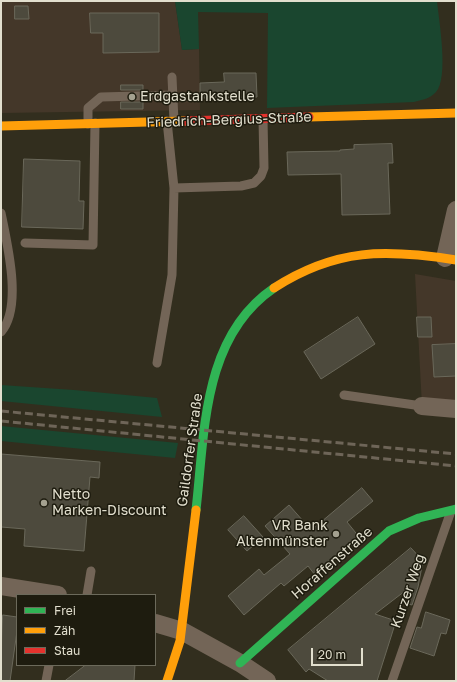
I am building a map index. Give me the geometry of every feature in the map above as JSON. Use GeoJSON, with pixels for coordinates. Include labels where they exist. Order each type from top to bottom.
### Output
{"type":"FeatureCollection","features":[{"type":"Feature","properties":{"kind":"street","name":"Friedrich-Bergius-Straße"},"geometry":{"type":"LineString","coordinates":[[1,126],[456,113]]}},
{"type":"Feature","properties":{"kind":"street"},"geometry":{"type":"LineString","coordinates":[[451,259],[456,210]]}},
{"type":"Feature","properties":{"kind":"street","name":"Gaildorfer Straße"},"geometry":{"type":"LineString","coordinates":[[167,681],[173,670],[182,631],[204,429],[216,373],[228,342],[241,318],[262,295],[288,278],[314,264],[342,256],[388,253],[451,259]]}},
{"type":"Feature","properties":{"kind":"street"},"geometry":{"type":"LineString","coordinates":[[422,406],[456,409]]}},
{"type":"Feature","properties":{"kind":"street","name":"Horaffenstraße"},"geometry":{"type":"LineString","coordinates":[[240,663],[389,531],[419,518],[454,509]]}},
{"type":"Feature","properties":{"kind":"street"},"geometry":{"type":"LineString","coordinates":[[1,586],[52,594]]}},
{"type":"Feature","properties":{"kind":"street"},"geometry":{"type":"LineString","coordinates":[[156,623],[182,631],[240,663],[267,681]]}},
{"type":"Feature","properties":{"kind":"lane"},"geometry":{"type":"LineString","coordinates":[[157,363],[172,275],[174,188],[171,121],[173,95],[172,77]]}},
{"type":"Feature","properties":{"kind":"lane"},"geometry":{"type":"LineString","coordinates":[[25,243],[92,245],[91,123],[88,108],[101,97],[173,95]]}},
{"type":"Feature","properties":{"kind":"lane"},"geometry":{"type":"LineString","coordinates":[[174,188],[241,186],[254,183],[261,176],[264,168],[263,119]]}},
{"type":"Feature","properties":{"kind":"lane"},"geometry":{"type":"LineString","coordinates":[[1,213],[8,252],[12,303],[7,326],[1,332]]}},
{"type":"Feature","properties":{"kind":"lane"},"geometry":{"type":"LineString","coordinates":[[344,395],[422,406]]}},
{"type":"Feature","properties":{"kind":"lane","name":"Kurzer Weg"},"geometry":{"type":"LineString","coordinates":[[392,681],[454,509]]}},
{"type":"Feature","properties":{"kind":"lane"},"geometry":{"type":"LineString","coordinates":[[87,594],[91,570]]}},
{"type":"Feature","properties":{"kind":"lane"},"geometry":{"type":"LineString","coordinates":[[46,681],[49,666]]}},
{"type":"Feature","properties":{"kind":"shaded area"},"geometry":{"type":"Polygon","coordinates":[[[1,1],[175,1],[182,50],[199,49],[200,110],[1,113],[1,1]]]}},
{"type":"Feature","properties":{"kind":"shaded area"},"geometry":{"type":"Polygon","coordinates":[[[415,274],[456,281],[456,409],[422,406],[415,274]]]}},
{"type":"Feature","properties":{"kind":"green space"},"geometry":{"type":"Polygon","coordinates":[[[175,1],[437,1],[443,62],[440,85],[436,92],[431,96],[414,102],[267,108],[268,13],[198,12],[199,49],[182,50],[175,1]]]}},
{"type":"Feature","properties":{"kind":"green space"},"geometry":{"type":"Polygon","coordinates":[[[1,385],[157,398],[162,417],[1,401],[1,385]]]}},
{"type":"Feature","properties":{"kind":"green space"},"geometry":{"type":"Polygon","coordinates":[[[1,426],[178,443],[175,458],[1,441],[1,426]]]}},
{"type":"Feature","properties":{"kind":"building"},"geometry":{"type":"Polygon","coordinates":[[[15,6],[28,6],[29,19],[15,19],[15,6]]]}},
{"type":"Feature","properties":{"kind":"building"},"geometry":{"type":"Polygon","coordinates":[[[90,13],[159,13],[159,52],[103,53],[103,33],[91,33],[90,13]]]}},
{"type":"Feature","properties":{"kind":"building"},"geometry":{"type":"Polygon","coordinates":[[[224,73],[256,73],[257,97],[200,98],[200,83],[224,82],[224,73]]]}},
{"type":"Feature","properties":{"kind":"building"},"geometry":{"type":"Polygon","coordinates":[[[121,85],[143,85],[143,90],[121,90],[121,85]]]}},
{"type":"Feature","properties":{"kind":"building"},"geometry":{"type":"Polygon","coordinates":[[[121,102],[143,102],[143,109],[121,109],[121,102]]]}},
{"type":"Feature","properties":{"kind":"building"},"geometry":{"type":"Polygon","coordinates":[[[392,144],[393,163],[388,163],[390,214],[342,215],[341,174],[288,175],[287,152],[340,151],[354,149],[354,145],[392,144]]]}},
{"type":"Feature","properties":{"kind":"building"},"geometry":{"type":"Polygon","coordinates":[[[24,159],[80,161],[79,201],[84,201],[83,229],[22,227],[24,159]]]}},
{"type":"Feature","properties":{"kind":"building"},"geometry":{"type":"Polygon","coordinates":[[[358,317],[375,344],[321,379],[304,352],[358,317]]]}},
{"type":"Feature","properties":{"kind":"building"},"geometry":{"type":"Polygon","coordinates":[[[417,317],[431,317],[432,337],[418,337],[417,317]]]}},
{"type":"Feature","properties":{"kind":"building"},"geometry":{"type":"Polygon","coordinates":[[[456,344],[456,376],[434,377],[432,345],[456,344]]]}},
{"type":"Feature","properties":{"kind":"building","name":"Netto Marken-Discount"},"geometry":{"type":"Polygon","coordinates":[[[1,454],[100,462],[99,478],[90,477],[84,551],[24,546],[25,529],[1,527],[1,454]]]}},
{"type":"Feature","properties":{"kind":"building"},"geometry":{"type":"Polygon","coordinates":[[[362,488],[373,501],[347,522],[360,538],[315,575],[308,566],[284,586],[281,583],[244,615],[228,596],[259,569],[264,575],[290,554],[265,526],[289,505],[311,530],[362,488]]]}},
{"type":"Feature","properties":{"kind":"building"},"geometry":{"type":"Polygon","coordinates":[[[244,516],[263,537],[247,551],[228,530],[244,516]]]}},
{"type":"Feature","properties":{"kind":"building"},"geometry":{"type":"Polygon","coordinates":[[[411,548],[423,561],[418,587],[412,605],[408,604],[408,583],[405,591],[375,614],[396,621],[377,681],[328,681],[309,669],[306,672],[288,650],[411,548]]]}},
{"type":"Feature","properties":{"kind":"building"},"geometry":{"type":"Polygon","coordinates":[[[426,612],[450,620],[446,634],[441,633],[434,656],[410,648],[417,627],[421,628],[426,612]]]}},
{"type":"Feature","properties":{"kind":"building"},"geometry":{"type":"Polygon","coordinates":[[[3,615],[16,617],[16,638],[10,681],[1,681],[3,615]]]}},
{"type":"Feature","properties":{"kind":"building"},"geometry":{"type":"Polygon","coordinates":[[[85,666],[135,666],[134,681],[65,681],[85,666]]]}},
{"type":"Feature","properties":{"kind":"railway"},"geometry":{"type":"LineString","coordinates":[[1,411],[456,454]]}},
{"type":"Feature","properties":{"kind":"railway"},"geometry":{"type":"LineString","coordinates":[[1,421],[456,466]]}},
{"type":"Feature","properties":{"kind":"traffic: fast"},"geometry":{"type":"LineString","coordinates":[[196,510],[206,418],[211,388],[220,359],[233,332],[250,308],[274,288]]}},
{"type":"Feature","properties":{"kind":"traffic: fast"},"geometry":{"type":"LineString","coordinates":[[240,663],[389,531],[419,518],[456,509]]}},
{"type":"Feature","properties":{"kind":"traffic: slow"},"geometry":{"type":"LineString","coordinates":[[309,117],[456,113]]}},
{"type":"Feature","properties":{"kind":"traffic: slow"},"geometry":{"type":"LineString","coordinates":[[1,126],[185,121]]}},
{"type":"Feature","properties":{"kind":"traffic: slow"},"geometry":{"type":"LineString","coordinates":[[274,288],[319,265],[362,255],[384,253],[407,254],[456,260]]}},
{"type":"Feature","properties":{"kind":"traffic: slow"},"geometry":{"type":"LineString","coordinates":[[167,681],[180,641],[196,510]]}},
{"type":"Feature","properties":{"kind":"traffic: jam"},"geometry":{"type":"LineString","coordinates":[[185,121],[309,117]]}},
{"type":"Feature","properties":{"kind":"place","name":"Erdgastankstelle"},"geometry":{"type":"Point","coordinates":[132,97]}},
{"type":"Feature","properties":{"kind":"place","name":"Netto Marken-Discount"},"geometry":{"type":"Point","coordinates":[44,503]}},
{"type":"Feature","properties":{"kind":"place","name":"VR Bank Altenmünster"},"geometry":{"type":"Point","coordinates":[336,534]}}]}
